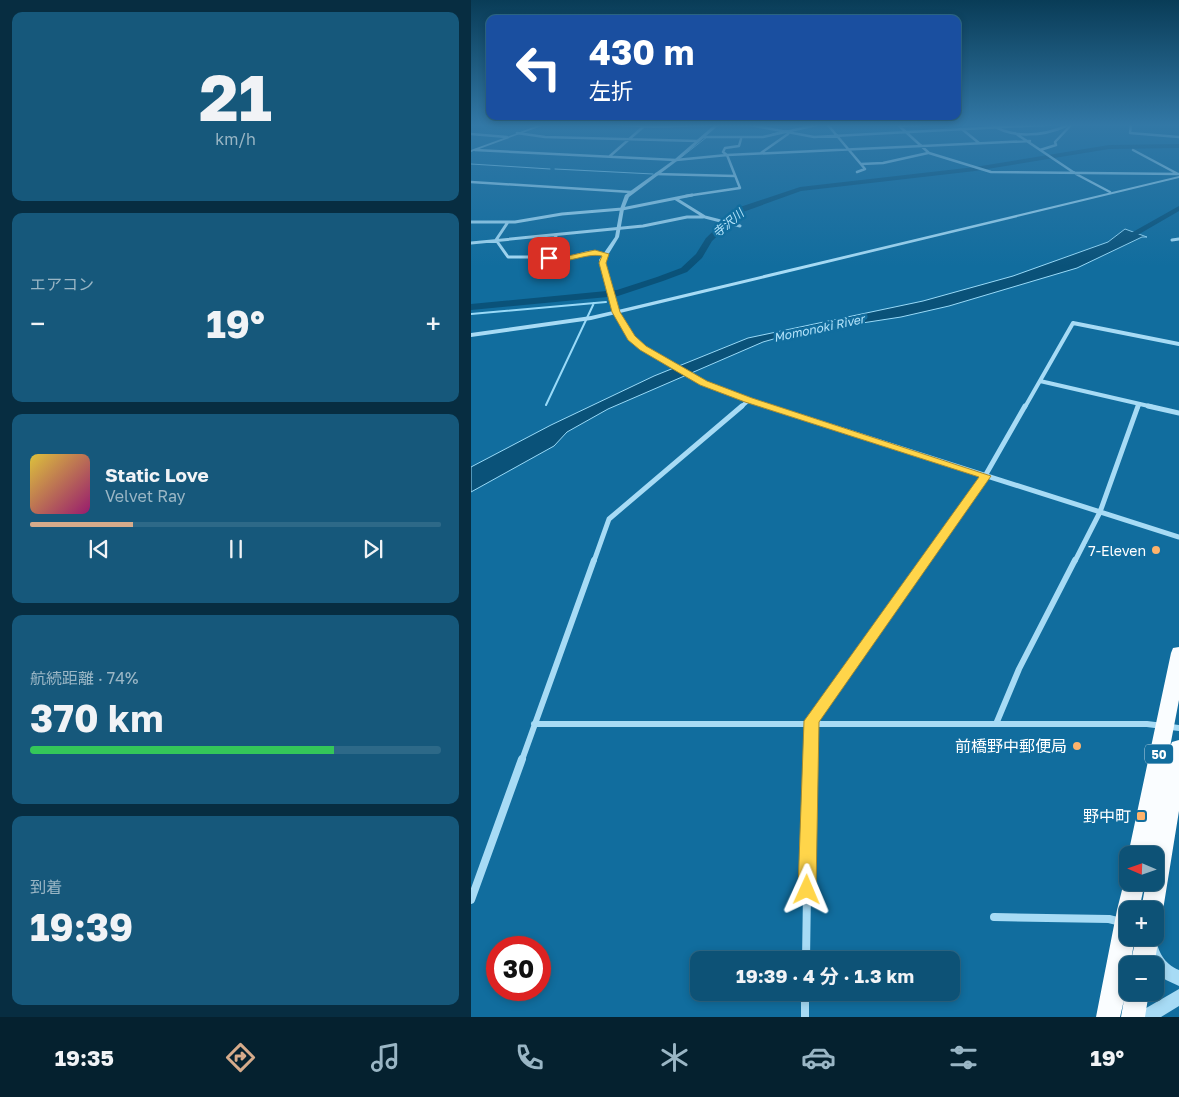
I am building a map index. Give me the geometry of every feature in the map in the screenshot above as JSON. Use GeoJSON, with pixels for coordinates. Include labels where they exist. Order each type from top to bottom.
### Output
{"type":"FeatureCollection","features":[{"type":"Feature","properties":{"kind":"highway","name":"50"},"geometry":{"type":"LineString","coordinates":[[1141,846],[1172,727],[1179,653]]}},
{"type":"Feature","properties":{"kind":"highway","name":"50"},"geometry":{"type":"LineString","coordinates":[[1154,901],[1179,748]]}},
{"type":"Feature","properties":{"kind":"highway"},"geometry":{"type":"LineString","coordinates":[[1108,1017],[1121,946]]}},
{"type":"Feature","properties":{"kind":"highway"},"geometry":{"type":"LineString","coordinates":[[1133,1017],[1136,1001]]}},
{"type":"Feature","properties":{"kind":"street"},"geometry":{"type":"LineString","coordinates":[[660,171],[631,192],[622,209],[615,243],[606,254],[602,263],[616,312],[636,343],[703,383],[749,400],[1179,537]]}},
{"type":"Feature","properties":{"kind":"street"},"geometry":{"type":"LineString","coordinates":[[471,222],[509,222],[562,214],[622,209],[710,191],[740,188],[733,171]]}},
{"type":"Feature","properties":{"kind":"street"},"geometry":{"type":"LineString","coordinates":[[988,171],[1002,174],[1179,175]]}},
{"type":"Feature","properties":{"kind":"street"},"geometry":{"type":"LineString","coordinates":[[1072,171],[1110,192]]}},
{"type":"Feature","properties":{"kind":"street"},"geometry":{"type":"LineString","coordinates":[[656,174],[735,176]]}},
{"type":"Feature","properties":{"kind":"street"},"geometry":{"type":"LineString","coordinates":[[471,335],[568,322],[616,312],[1179,175]]}},
{"type":"Feature","properties":{"kind":"street"},"geometry":{"type":"LineString","coordinates":[[471,182],[631,192]]}},
{"type":"Feature","properties":{"kind":"street"},"geometry":{"type":"LineString","coordinates":[[676,199],[695,214],[716,223],[739,226]]}},
{"type":"Feature","properties":{"kind":"street"},"geometry":{"type":"LineString","coordinates":[[471,243],[556,236],[579,231],[651,225],[687,217],[703,217]]}},
{"type":"Feature","properties":{"kind":"street"},"geometry":{"type":"LineString","coordinates":[[496,240],[498,234],[509,222]]}},
{"type":"Feature","properties":{"kind":"street"},"geometry":{"type":"LineString","coordinates":[[549,257],[556,236]]}},
{"type":"Feature","properties":{"kind":"street"},"geometry":{"type":"LineString","coordinates":[[1173,240],[1179,239]]}},
{"type":"Feature","properties":{"kind":"street"},"geometry":{"type":"LineString","coordinates":[[496,240],[508,257],[568,258],[595,252],[606,254]]}},
{"type":"Feature","properties":{"kind":"street"},"geometry":{"type":"LineString","coordinates":[[806,951],[810,725],[820,706],[878,629],[985,476],[1073,323],[1179,344]]}},
{"type":"Feature","properties":{"kind":"street"},"geometry":{"type":"LineString","coordinates":[[1040,381],[1179,413]]}},
{"type":"Feature","properties":{"kind":"street"},"geometry":{"type":"LineString","coordinates":[[471,900],[609,519],[749,400]]}},
{"type":"Feature","properties":{"kind":"street"},"geometry":{"type":"LineString","coordinates":[[996,724],[1019,669],[1100,512],[1139,404]]}},
{"type":"Feature","properties":{"kind":"street"},"geometry":{"type":"LineString","coordinates":[[534,724],[996,724],[1172,727]]}},
{"type":"Feature","properties":{"kind":"street"},"geometry":{"type":"LineString","coordinates":[[994,918],[1119,917]]}},
{"type":"Feature","properties":{"kind":"street"},"geometry":{"type":"LineString","coordinates":[[1150,946],[1155,962],[1162,970],[1179,978]]}},
{"type":"Feature","properties":{"kind":"street"},"geometry":{"type":"LineString","coordinates":[[1147,1017],[1179,997]]}},
{"type":"Feature","properties":{"kind":"street"},"geometry":{"type":"LineString","coordinates":[[805,1001],[805,1017]]}},
{"type":"Feature","properties":{"kind":"water"},"geometry":{"type":"Polygon","coordinates":[[[1125,229],[1147,237],[1142,237],[1077,268],[949,306],[901,317],[791,334],[763,342],[608,409],[567,432],[554,446],[471,492],[471,467],[551,425],[654,376],[748,338],[923,301],[1013,276],[1108,242],[1125,229]]]}},
{"type":"Feature","properties":{"kind":"waterway"},"geometry":{"type":"LineString","coordinates":[[603,171],[653,174]]}},
{"type":"Feature","properties":{"kind":"waterway","name":"寺沢川"},"geometry":{"type":"LineString","coordinates":[[471,307],[618,293],[684,270],[699,256],[709,240],[740,210],[800,189],[953,171]]}},
{"type":"Feature","properties":{"kind":"waterway","name":"Momonoki River"},"geometry":{"type":"LineString","coordinates":[[1119,242],[1179,208]]}},
{"type":"Feature","properties":{"kind":"waterway"},"geometry":{"type":"LineString","coordinates":[[594,303],[606,302]]}},
{"type":"Feature","properties":{"kind":"waterway"},"geometry":{"type":"LineString","coordinates":[[471,314],[594,303]]}},
{"type":"Feature","properties":{"kind":"waterway"},"geometry":{"type":"LineString","coordinates":[[546,405],[594,303]]}},
{"type":"Feature","properties":{"kind":"place","name":"7-Eleven"},"geometry":{"type":"Point","coordinates":[1156,550]}},
{"type":"Feature","properties":{"kind":"place","name":"前橋野中郵便局"},"geometry":{"type":"Point","coordinates":[1077,746]}},
{"type":"Feature","properties":{"kind":"place","name":"野中町"},"geometry":{"type":"Point","coordinates":[1141,816]}},
{"type":"Feature","properties":{"kind":"route"},"geometry":{"type":"LineString","coordinates":[[549,258],[568,258],[595,252],[606,254],[602,263],[611,297],[616,312],[631,338],[643,348],[703,383],[749,400],[985,476],[811,721],[807,890]]}}]}
